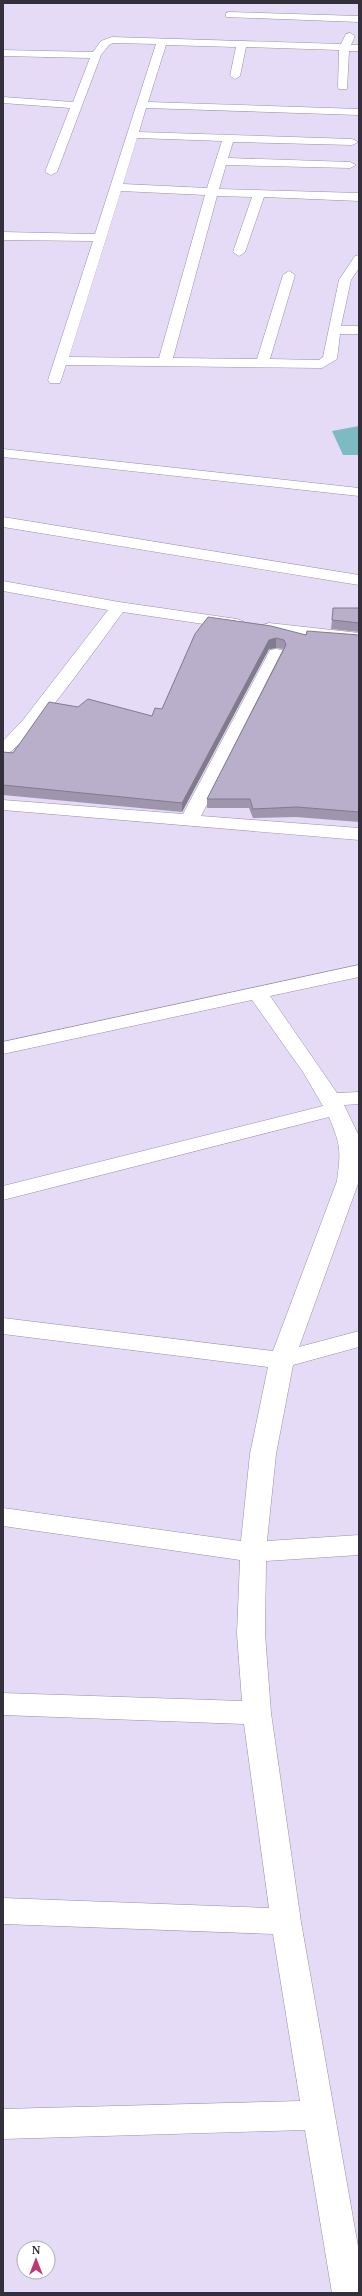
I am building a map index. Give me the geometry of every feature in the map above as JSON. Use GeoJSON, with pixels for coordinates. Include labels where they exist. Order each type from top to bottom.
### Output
{"type":"FeatureCollection","features":[{"type":"Feature","properties":{"kind":"street"},"geometry":{"type":"LineString","coordinates":[[229,15],[358,18],[344,48],[343,87]]}},
{"type":"Feature","properties":{"kind":"street"},"geometry":{"type":"LineString","coordinates":[[51,172],[75,105],[96,55],[105,43],[112,40],[242,43],[359,48]]}},
{"type":"Feature","properties":{"kind":"street"},"geometry":{"type":"LineString","coordinates":[[55,380],[162,41]]}},
{"type":"Feature","properties":{"kind":"street"},"geometry":{"type":"LineString","coordinates":[[235,76],[242,43]]}},
{"type":"Feature","properties":{"kind":"street"},"geometry":{"type":"LineString","coordinates":[[3,53],[96,55]]}},
{"type":"Feature","properties":{"kind":"street"},"geometry":{"type":"LineString","coordinates":[[3,100],[75,105]]}},
{"type":"Feature","properties":{"kind":"street"},"geometry":{"type":"LineString","coordinates":[[142,105],[357,119],[352,142],[350,169],[222,161]]}},
{"type":"Feature","properties":{"kind":"street"},"geometry":{"type":"LineString","coordinates":[[132,135],[352,142]]}},
{"type":"Feature","properties":{"kind":"street"},"geometry":{"type":"LineString","coordinates":[[165,362],[212,192],[229,137]]}},
{"type":"Feature","properties":{"kind":"street"},"geometry":{"type":"LineString","coordinates":[[115,187],[258,195],[352,194]]}},
{"type":"Feature","properties":{"kind":"street"},"geometry":{"type":"LineString","coordinates":[[239,252],[258,195]]}},
{"type":"Feature","properties":{"kind":"street"},"geometry":{"type":"LineString","coordinates":[[3,236],[101,238]]}},
{"type":"Feature","properties":{"kind":"street"},"geometry":{"type":"LineString","coordinates":[[61,361],[322,364],[330,358],[334,330],[346,280],[359,259]]}},
{"type":"Feature","properties":{"kind":"street"},"geometry":{"type":"LineString","coordinates":[[262,364],[289,275]]}},
{"type":"Feature","properties":{"kind":"street"},"geometry":{"type":"LineString","coordinates":[[334,330],[359,330]]}},
{"type":"Feature","properties":{"kind":"street"},"geometry":{"type":"LineString","coordinates":[[3,453],[359,492]]}},
{"type":"Feature","properties":{"kind":"street"},"geometry":{"type":"LineString","coordinates":[[3,522],[359,580]]}},
{"type":"Feature","properties":{"kind":"street"},"geometry":{"type":"LineString","coordinates":[[3,586],[120,607],[299,633],[359,638]]}},
{"type":"Feature","properties":{"kind":"street"},"geometry":{"type":"LineString","coordinates":[[3,752],[29,724],[120,607]]}},
{"type":"Feature","properties":{"kind":"street"},"geometry":{"type":"LineString","coordinates":[[188,821],[276,654]]}},
{"type":"Feature","properties":{"kind":"street"},"geometry":{"type":"LineString","coordinates":[[3,806],[359,834]]}},
{"type":"Feature","properties":{"kind":"street"},"geometry":{"type":"LineString","coordinates":[[3,1048],[359,971]]}},
{"type":"Feature","properties":{"kind":"street"},"geometry":{"type":"LineString","coordinates":[[258,994],[342,1102],[352,1154],[348,1181],[282,1360],[263,1454],[253,1552],[250,1634],[257,1713],[286,1922],[320,2115],[349,2293]]}},
{"type":"Feature","properties":{"kind":"street"},"geometry":{"type":"LineString","coordinates":[[3,1193],[342,1102]]}},
{"type":"Feature","properties":{"kind":"street"},"geometry":{"type":"LineString","coordinates":[[3,1326],[282,1360],[359,1339]]}},
{"type":"Feature","properties":{"kind":"street"},"geometry":{"type":"LineString","coordinates":[[3,1518],[253,1552],[359,1545]]}},
{"type":"Feature","properties":{"kind":"street"},"geometry":{"type":"LineString","coordinates":[[3,1704],[257,1713]]}},
{"type":"Feature","properties":{"kind":"street"},"geometry":{"type":"LineString","coordinates":[[3,1911],[286,1922]]}},
{"type":"Feature","properties":{"kind":"street"},"geometry":{"type":"LineString","coordinates":[[3,2124],[320,2115]]}},
{"type":"Feature","properties":{"kind":"shaded area"},"geometry":{"type":"Polygon","coordinates":[[[359,426],[359,455],[343,455],[332,431],[359,426]]]}},
{"type":"Feature","properties":{"kind":"building"},"geometry":{"type":"Polygon","coordinates":[[[333,608],[359,608],[359,623],[332,620],[333,608]]]}},
{"type":"Feature","properties":{"kind":"building"},"geometry":{"type":"Polygon","coordinates":[[[208,617],[271,626],[306,635],[307,631],[359,635],[359,812],[297,807],[253,809],[250,799],[207,799],[286,645],[284,640],[276,638],[269,640],[182,803],[3,785],[3,752],[13,753],[49,702],[78,707],[88,699],[152,716],[155,708],[162,709],[195,634],[208,617]]]}}]}
